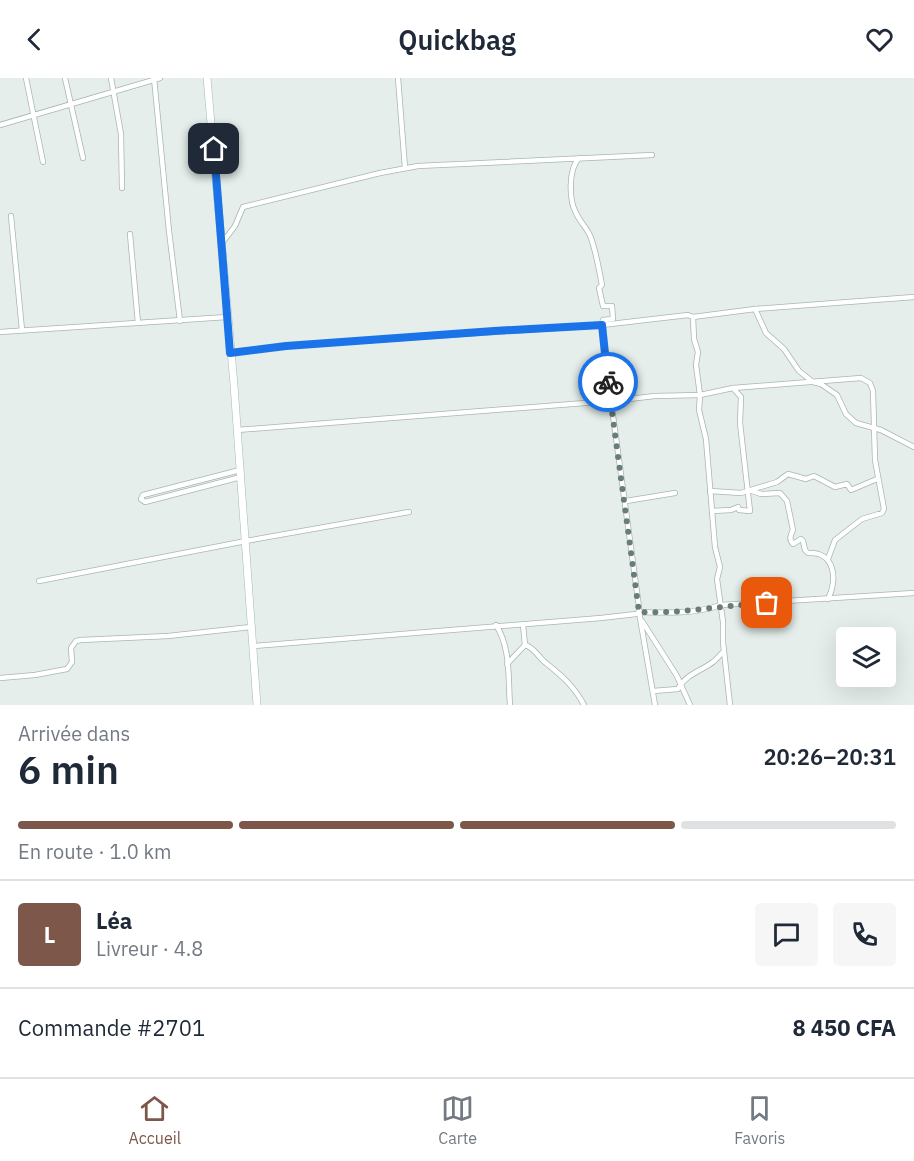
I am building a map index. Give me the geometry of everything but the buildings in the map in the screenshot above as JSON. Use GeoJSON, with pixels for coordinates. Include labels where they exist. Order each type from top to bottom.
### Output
{"type":"FeatureCollection","features":[{"type":"Feature","properties":{"kind":"street"},"geometry":{"type":"LineString","coordinates":[[26,78],[43,162]]}},
{"type":"Feature","properties":{"kind":"street"},"geometry":{"type":"LineString","coordinates":[[65,78],[83,158]]}},
{"type":"Feature","properties":{"kind":"street"},"geometry":{"type":"LineString","coordinates":[[111,78],[121,134],[122,188]]}},
{"type":"Feature","properties":{"kind":"street"},"geometry":{"type":"LineString","coordinates":[[0,125],[156,78],[169,231],[180,321]]}},
{"type":"Feature","properties":{"kind":"street"},"geometry":{"type":"LineString","coordinates":[[209,78],[257,705]]}},
{"type":"Feature","properties":{"kind":"street"},"geometry":{"type":"LineString","coordinates":[[398,78],[405,168]]}},
{"type":"Feature","properties":{"kind":"street"},"geometry":{"type":"LineString","coordinates":[[222,243],[235,226],[243,207],[405,168],[652,155]]}},
{"type":"Feature","properties":{"kind":"street"},"geometry":{"type":"LineString","coordinates":[[579,158],[573,164],[575,210],[594,246],[602,285],[599,288],[601,302],[603,306],[612,306],[613,312],[613,318],[603,320],[602,325],[610,401],[626,501],[640,619],[655,705]]}},
{"type":"Feature","properties":{"kind":"street"},"geometry":{"type":"LineString","coordinates":[[11,216],[22,330]]}},
{"type":"Feature","properties":{"kind":"street"},"geometry":{"type":"LineString","coordinates":[[130,234],[138,323]]}},
{"type":"Feature","properties":{"kind":"street"},"geometry":{"type":"LineString","coordinates":[[230,353],[286,346],[602,325],[688,315],[693,317],[755,309],[914,297]]}},
{"type":"Feature","properties":{"kind":"street"},"geometry":{"type":"LineString","coordinates":[[755,309],[766,333],[784,349],[799,371],[813,382],[821,384],[837,395],[846,414],[856,423],[875,428],[914,446]]}},
{"type":"Feature","properties":{"kind":"street"},"geometry":{"type":"LineString","coordinates":[[0,332],[227,317]]}},
{"type":"Feature","properties":{"kind":"street"},"geometry":{"type":"LineString","coordinates":[[693,317],[695,346],[698,352],[696,365],[700,395],[699,410],[706,439],[715,547],[720,567],[717,579],[730,705]]}},
{"type":"Feature","properties":{"kind":"street"},"geometry":{"type":"LineString","coordinates":[[237,430],[655,396],[700,395],[733,388],[861,378],[870,383],[878,479],[884,509],[882,513],[862,519],[835,540],[828,559]]}},
{"type":"Feature","properties":{"kind":"street"},"geometry":{"type":"LineString","coordinates":[[733,388],[741,398],[740,423],[750,511],[739,510],[738,507]]}},
{"type":"Feature","properties":{"kind":"street"},"geometry":{"type":"LineString","coordinates":[[240,474],[145,502],[141,499],[143,495],[240,474]]}},
{"type":"Feature","properties":{"kind":"street"},"geometry":{"type":"LineString","coordinates":[[710,491],[741,492],[777,482],[789,474],[806,478],[814,476],[835,487],[847,484],[851,490],[878,479]]}},
{"type":"Feature","properties":{"kind":"street"},"geometry":{"type":"LineString","coordinates":[[749,490],[761,494],[780,493],[785,497],[793,530],[790,541],[793,544],[801,539],[808,554],[815,553],[828,559],[833,567],[832,591],[828,599]]}},
{"type":"Feature","properties":{"kind":"street"},"geometry":{"type":"LineString","coordinates":[[738,507],[741,492]]}},
{"type":"Feature","properties":{"kind":"street"},"geometry":{"type":"LineString","coordinates":[[626,501],[675,493]]}},
{"type":"Feature","properties":{"kind":"street"},"geometry":{"type":"LineString","coordinates":[[712,511],[731,510],[738,507]]}},
{"type":"Feature","properties":{"kind":"street"},"geometry":{"type":"LineString","coordinates":[[39,581],[246,540],[409,512]]}},
{"type":"Feature","properties":{"kind":"street"},"geometry":{"type":"LineString","coordinates":[[253,646],[496,625],[523,625],[639,612],[709,609],[720,605],[914,593]]}},
{"type":"Feature","properties":{"kind":"street"},"geometry":{"type":"LineString","coordinates":[[640,619],[681,683],[690,705]]}},
{"type":"Feature","properties":{"kind":"street"},"geometry":{"type":"LineString","coordinates":[[496,625],[504,643],[510,705]]}},
{"type":"Feature","properties":{"kind":"street"},"geometry":{"type":"LineString","coordinates":[[507,664],[525,645],[523,625]]}},
{"type":"Feature","properties":{"kind":"street"},"geometry":{"type":"LineString","coordinates":[[0,678],[67,669],[72,662],[72,645],[81,640],[168,636],[251,627]]}},
{"type":"Feature","properties":{"kind":"street"},"geometry":{"type":"LineString","coordinates":[[525,645],[531,646],[546,663],[558,671],[584,705]]}},
{"type":"Feature","properties":{"kind":"street"},"geometry":{"type":"LineString","coordinates":[[653,691],[676,689],[699,669],[713,663],[724,651]]}},
{"type":"Feature","properties":{"kind":"way so far"},"geometry":{"type":"LineString","coordinates":[[608,382],[639,612],[661,613],[709,609],[720,605],[767,603]]}},
{"type":"Feature","properties":{"kind":"route"},"geometry":{"type":"LineString","coordinates":[[214,149],[230,353],[286,346],[602,325],[608,382]]}}]}
